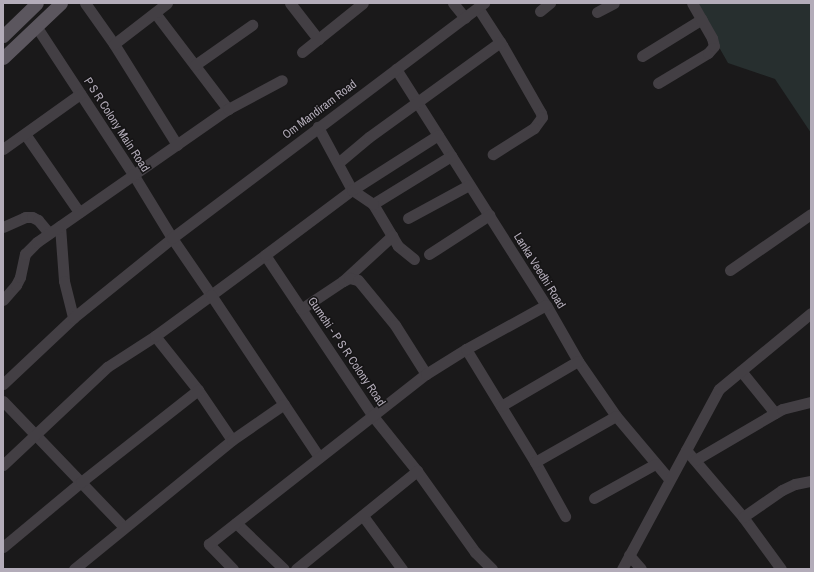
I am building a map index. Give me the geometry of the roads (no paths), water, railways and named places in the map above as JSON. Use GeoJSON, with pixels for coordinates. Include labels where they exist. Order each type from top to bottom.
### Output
{"type":"FeatureCollection","features":[{"type":"Feature","properties":{"kind":"main road"},"geometry":{"type":"LineString","coordinates":[[3,36],[37,3]]}},
{"type":"Feature","properties":{"kind":"main road"},"geometry":{"type":"LineString","coordinates":[[3,58],[61,3]]}},
{"type":"Feature","properties":{"kind":"street"},"geometry":{"type":"LineString","coordinates":[[85,3],[114,44],[177,145]]}},
{"type":"Feature","properties":{"kind":"street"},"geometry":{"type":"LineString","coordinates":[[114,44],[167,3]]}},
{"type":"Feature","properties":{"kind":"street"},"geometry":{"type":"LineString","coordinates":[[290,3],[318,39]]}},
{"type":"Feature","properties":{"kind":"street"},"geometry":{"type":"LineString","coordinates":[[302,52],[363,3]]}},
{"type":"Feature","properties":{"kind":"street"},"geometry":{"type":"LineString","coordinates":[[453,3],[465,18]]}},
{"type":"Feature","properties":{"kind":"street"},"geometry":{"type":"LineString","coordinates":[[540,11],[550,3]]}},
{"type":"Feature","properties":{"kind":"street"},"geometry":{"type":"LineString","coordinates":[[597,12],[614,3]]}},
{"type":"Feature","properties":{"kind":"street"},"geometry":{"type":"LineString","coordinates":[[658,82],[712,50],[714,42],[692,3]]}},
{"type":"Feature","properties":{"kind":"street"},"geometry":{"type":"LineString","coordinates":[[481,5],[542,117],[534,128],[493,154]]}},
{"type":"Feature","properties":{"kind":"street","name":"Om Mandiram Road"},"geometry":{"type":"LineString","coordinates":[[3,384],[73,318],[172,238],[481,5]]}},
{"type":"Feature","properties":{"kind":"street"},"geometry":{"type":"LineString","coordinates":[[155,13],[228,109]]}},
{"type":"Feature","properties":{"kind":"street"},"geometry":{"type":"LineString","coordinates":[[642,56],[702,19]]}},
{"type":"Feature","properties":{"kind":"street"},"geometry":{"type":"LineString","coordinates":[[195,65],[252,25]]}},
{"type":"Feature","properties":{"kind":"street","name":"P S R Colony Main Road"},"geometry":{"type":"LineString","coordinates":[[36,26],[133,174],[172,238]]}},
{"type":"Feature","properties":{"kind":"street"},"geometry":{"type":"LineString","coordinates":[[338,163],[370,136],[418,103],[500,42]]}},
{"type":"Feature","properties":{"kind":"street","name":"Lanka Veedhi Road"},"geometry":{"type":"LineString","coordinates":[[396,69],[546,305],[578,361],[616,416],[655,464],[669,478]]}},
{"type":"Feature","properties":{"kind":"street"},"geometry":{"type":"LineString","coordinates":[[3,300],[18,281],[25,254],[37,242],[228,109],[282,80]]}},
{"type":"Feature","properties":{"kind":"street"},"geometry":{"type":"LineString","coordinates":[[3,149],[80,94]]}},
{"type":"Feature","properties":{"kind":"street"},"geometry":{"type":"LineString","coordinates":[[318,127],[352,190],[373,204],[398,246],[414,259]]}},
{"type":"Feature","properties":{"kind":"street"},"geometry":{"type":"LineString","coordinates":[[25,134],[79,212]]}},
{"type":"Feature","properties":{"kind":"street"},"geometry":{"type":"LineString","coordinates":[[3,465],[107,367],[155,336],[352,190],[438,135]]}},
{"type":"Feature","properties":{"kind":"street"},"geometry":{"type":"LineString","coordinates":[[373,204],[451,156]]}},
{"type":"Feature","properties":{"kind":"street"},"geometry":{"type":"LineString","coordinates":[[408,218],[469,185]]}},
{"type":"Feature","properties":{"kind":"street"},"geometry":{"type":"LineString","coordinates":[[730,270],[811,214]]}},
{"type":"Feature","properties":{"kind":"street"},"geometry":{"type":"LineString","coordinates":[[429,254],[489,215]]}},
{"type":"Feature","properties":{"kind":"street"},"geometry":{"type":"LineString","coordinates":[[3,227],[25,217],[32,217],[38,220],[49,233]]}},
{"type":"Feature","properties":{"kind":"street"},"geometry":{"type":"LineString","coordinates":[[60,226],[64,282],[73,318]]}},
{"type":"Feature","properties":{"kind":"street"},"geometry":{"type":"LineString","coordinates":[[301,309],[344,281],[392,236]]}},
{"type":"Feature","properties":{"kind":"street"},"geometry":{"type":"LineString","coordinates":[[172,238],[319,457]]}},
{"type":"Feature","properties":{"kind":"street","name":"Gumchi - P S R Colony Road"},"geometry":{"type":"LineString","coordinates":[[265,255],[372,415],[417,471],[475,552],[492,569]]}},
{"type":"Feature","properties":{"kind":"street"},"geometry":{"type":"LineString","coordinates":[[344,281],[354,278],[361,283],[395,325],[426,374]]}},
{"type":"Feature","properties":{"kind":"street"},"geometry":{"type":"LineString","coordinates":[[232,569],[209,544],[426,374],[466,349],[546,305]]}},
{"type":"Feature","properties":{"kind":"street"},"geometry":{"type":"LineString","coordinates":[[622,569],[669,478],[719,389],[811,313]]}},
{"type":"Feature","properties":{"kind":"street"},"geometry":{"type":"LineString","coordinates":[[155,336],[198,390],[232,440]]}},
{"type":"Feature","properties":{"kind":"street"},"geometry":{"type":"LineString","coordinates":[[466,349],[535,462],[565,516]]}},
{"type":"Feature","properties":{"kind":"street"},"geometry":{"type":"LineString","coordinates":[[501,406],[578,361]]}},
{"type":"Feature","properties":{"kind":"street"},"geometry":{"type":"LineString","coordinates":[[740,371],[775,413]]}},
{"type":"Feature","properties":{"kind":"street"},"geometry":{"type":"LineString","coordinates":[[3,547],[81,482],[198,390]]}},
{"type":"Feature","properties":{"kind":"street"},"geometry":{"type":"LineString","coordinates":[[3,401],[124,527]]}},
{"type":"Feature","properties":{"kind":"street"},"geometry":{"type":"LineString","coordinates":[[695,460],[775,413],[787,408],[811,402]]}},
{"type":"Feature","properties":{"kind":"street"},"geometry":{"type":"LineString","coordinates":[[74,569],[232,440],[284,404]]}},
{"type":"Feature","properties":{"kind":"street"},"geometry":{"type":"LineString","coordinates":[[535,462],[616,416]]}},
{"type":"Feature","properties":{"kind":"street"},"geometry":{"type":"LineString","coordinates":[[686,450],[743,517],[781,569]]}},
{"type":"Feature","properties":{"kind":"street"},"geometry":{"type":"LineString","coordinates":[[594,498],[655,464]]}},
{"type":"Feature","properties":{"kind":"street"},"geometry":{"type":"LineString","coordinates":[[296,569],[417,471]]}},
{"type":"Feature","properties":{"kind":"street"},"geometry":{"type":"LineString","coordinates":[[743,517],[782,490],[795,484],[811,481]]}},
{"type":"Feature","properties":{"kind":"street"},"geometry":{"type":"LineString","coordinates":[[363,516],[402,569]]}},
{"type":"Feature","properties":{"kind":"street"},"geometry":{"type":"LineString","coordinates":[[236,522],[276,559],[284,569]]}},
{"type":"Feature","properties":{"kind":"street"},"geometry":{"type":"LineString","coordinates":[[629,555],[641,569]]}}]}
